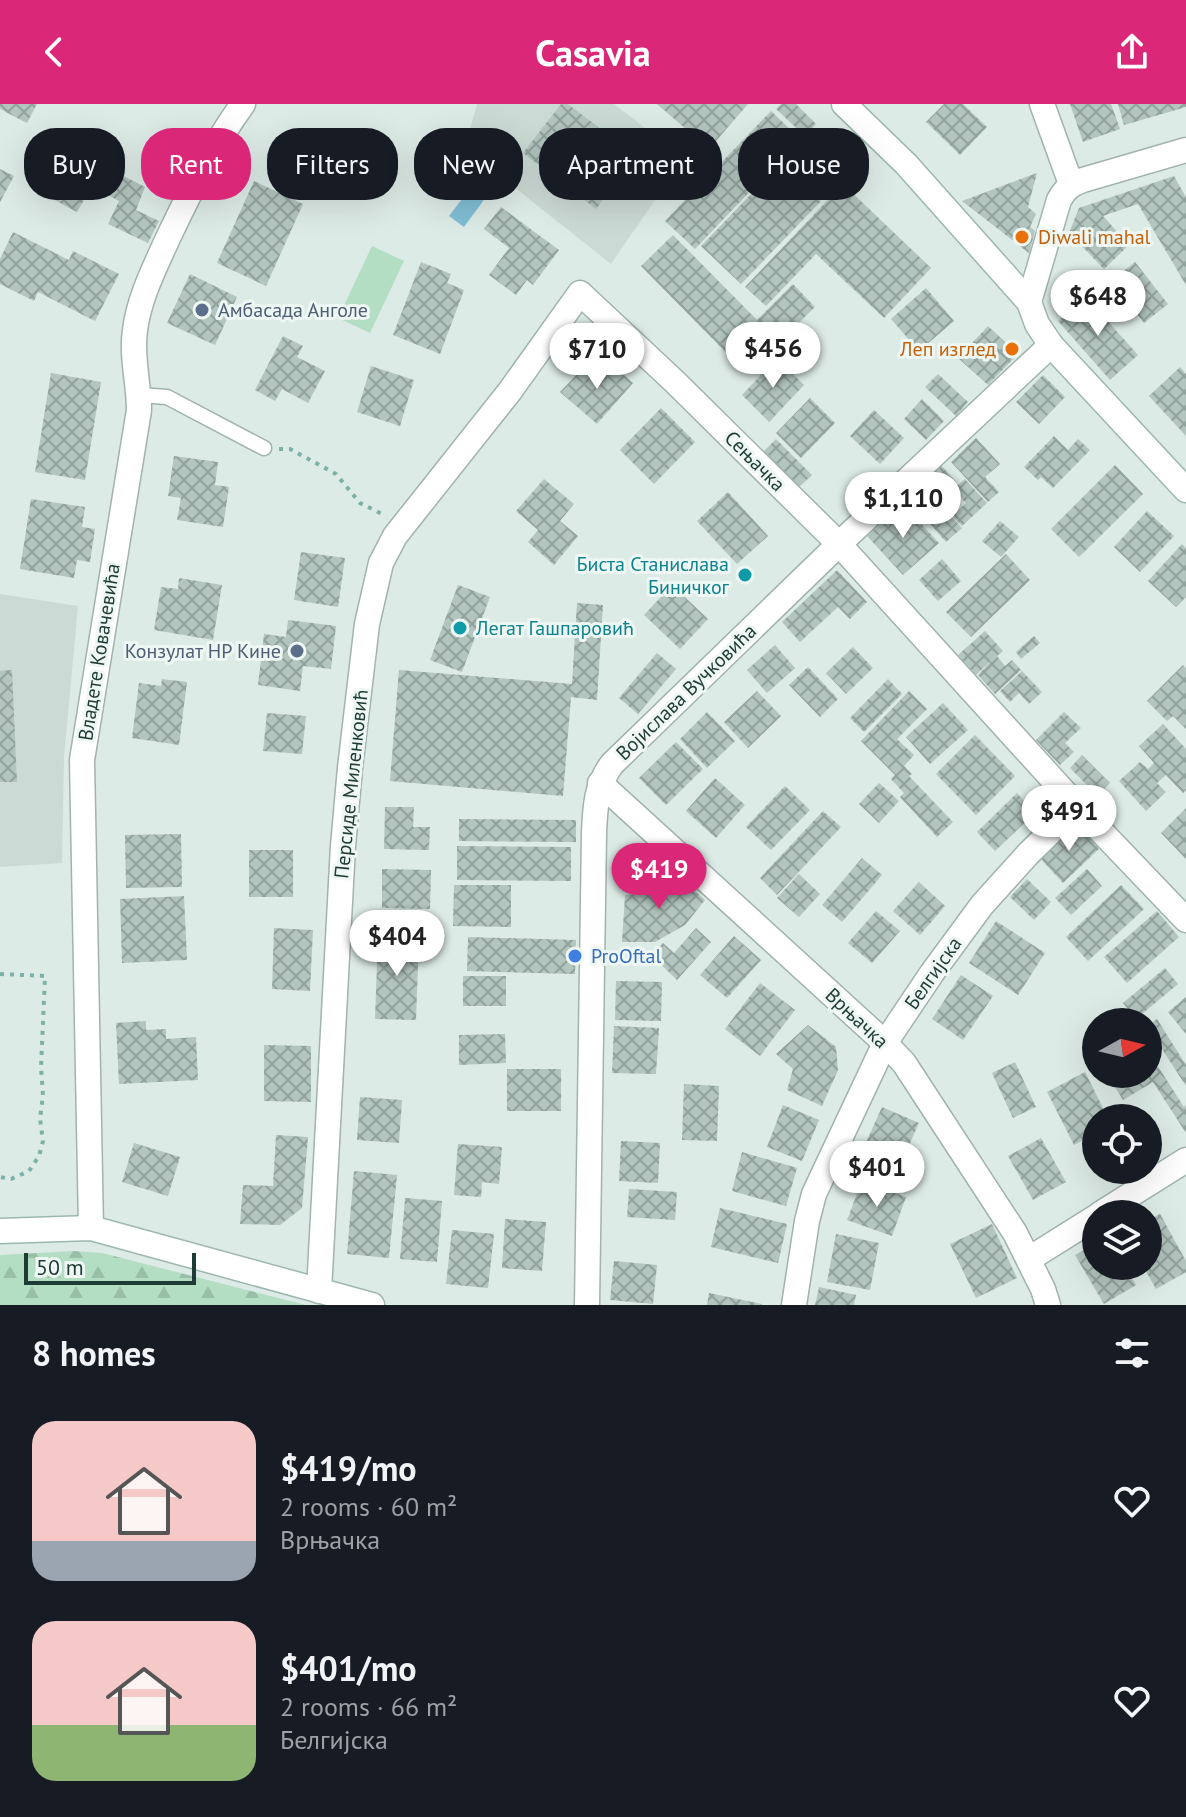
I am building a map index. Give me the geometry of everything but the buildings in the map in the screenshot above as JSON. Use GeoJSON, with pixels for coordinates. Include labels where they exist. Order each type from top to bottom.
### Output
{"type":"FeatureCollection","features":[{"type":"Feature","properties":{"kind":"street","name":"Владете Ковачевића"},"geometry":{"type":"LineString","coordinates":[[91,1228],[82,760],[136,426],[139,395],[133,346],[145,291],[186,201],[243,104]]}},
{"type":"Feature","properties":{"kind":"street"},"geometry":{"type":"LineString","coordinates":[[844,104],[906,164],[1029,302],[1037,324],[1051,345],[1186,490]]}},
{"type":"Feature","properties":{"kind":"street"},"geometry":{"type":"LineString","coordinates":[[1042,104],[1071,184]]}},
{"type":"Feature","properties":{"kind":"street"},"geometry":{"type":"LineString","coordinates":[[1029,302],[1059,200],[1071,184],[1186,150]]}},
{"type":"Feature","properties":{"kind":"street","name":"Сењачка"},"geometry":{"type":"LineString","coordinates":[[404,525],[510,391],[580,293],[839,544],[1077,806],[1186,920]]}},
{"type":"Feature","properties":{"kind":"street","name":"Војислава Вучковића"},"geometry":{"type":"LineString","coordinates":[[600,783],[612,764],[839,544],[1051,345]]}},
{"type":"Feature","properties":{"kind":"street","name":"Персиде Миленковић"},"geometry":{"type":"LineString","coordinates":[[319,1291],[343,846],[352,754],[367,624],[388,548],[404,525]]}},
{"type":"Feature","properties":{"kind":"street"},"geometry":{"type":"LineString","coordinates":[[587,1305],[594,833],[600,783]]}},
{"type":"Feature","properties":{"kind":"street","name":"Врњачка"},"geometry":{"type":"LineString","coordinates":[[600,783],[904,1063],[1015,1233],[1048,1305]]}},
{"type":"Feature","properties":{"kind":"street","name":"Белгијска"},"geometry":{"type":"LineString","coordinates":[[794,1305],[814,1194],[885,1043],[982,905],[1077,806]]}},
{"type":"Feature","properties":{"kind":"street"},"geometry":{"type":"LineString","coordinates":[[1122,1200],[1186,1160]]}},
{"type":"Feature","properties":{"kind":"street"},"geometry":{"type":"LineString","coordinates":[[1029,1259],[1082,1225]]}},
{"type":"Feature","properties":{"kind":"street"},"geometry":{"type":"LineString","coordinates":[[0,1231],[91,1228],[372,1305]]}},
{"type":"Feature","properties":{"kind":"lane"},"geometry":{"type":"LineString","coordinates":[[139,395],[167,397],[264,448]]}},
{"type":"Feature","properties":{"kind":"path"},"geometry":{"type":"LineString","coordinates":[[290,449],[336,474],[360,503],[404,525]]}},
{"type":"Feature","properties":{"kind":"path"},"geometry":{"type":"LineString","coordinates":[[0,974],[45,976],[40,1119],[43,1141],[39,1156],[29,1171],[11,1179],[0,1177]]}},
{"type":"Feature","properties":{"kind":"shaded area"},"geometry":{"type":"Polygon","coordinates":[[[477,104],[614,104],[645,128],[539,128],[539,200],[655,200],[611,264],[523,194],[523,128],[470,128],[477,104]]]}},
{"type":"Feature","properties":{"kind":"shaded area"},"geometry":{"type":"Polygon","coordinates":[[[0,594],[78,606],[64,758],[62,863],[0,867],[0,594]]]}},
{"type":"Feature","properties":{"kind":"green space"},"geometry":{"type":"Polygon","coordinates":[[[372,246],[404,261],[370,333],[338,318],[372,246]]]}},
{"type":"Feature","properties":{"kind":"green space"},"geometry":{"type":"Polygon","coordinates":[[[74,1251],[102,1253],[306,1305],[0,1305],[0,1255],[74,1251]]]}},
{"type":"Feature","properties":{"kind":"water"},"geometry":{"type":"Polygon","coordinates":[[[461,200],[484,200],[464,227],[449,216],[461,200]]]}},
{"type":"Feature","properties":{"kind":"place","name":"Diwali mahal"},"geometry":{"type":"Point","coordinates":[1022,237]}},
{"type":"Feature","properties":{"kind":"place","name":"Амбасада Анголе"},"geometry":{"type":"Point","coordinates":[202,310]}},
{"type":"Feature","properties":{"kind":"place","name":"Леп изглед"},"geometry":{"type":"Point","coordinates":[1012,349]}},
{"type":"Feature","properties":{"kind":"place","name":"Биста Станислава Биничког"},"geometry":{"type":"Point","coordinates":[745,575]}},
{"type":"Feature","properties":{"kind":"place","name":"Легат Гашпаровић"},"geometry":{"type":"Point","coordinates":[460,628]}},
{"type":"Feature","properties":{"kind":"place","name":"Конзулат НР Кине"},"geometry":{"type":"Point","coordinates":[297,651]}},
{"type":"Feature","properties":{"kind":"place","name":"ProOftal"},"geometry":{"type":"Point","coordinates":[575,956]}}]}
